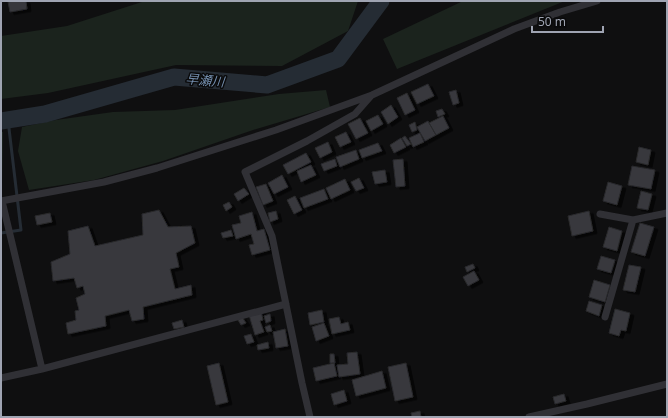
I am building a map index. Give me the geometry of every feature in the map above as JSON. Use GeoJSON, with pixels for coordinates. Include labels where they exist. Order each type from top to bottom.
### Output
{"type":"FeatureCollection","features":[{"type":"Feature","properties":{"kind":"street"},"geometry":{"type":"LineString","coordinates":[[42,369],[2,201],[104,182],[157,168],[276,130],[372,95],[514,29],[560,12],[597,1]]}},
{"type":"Feature","properties":{"kind":"street"},"geometry":{"type":"LineString","coordinates":[[310,417],[272,236],[245,172],[307,141],[355,114],[372,95]]}},
{"type":"Feature","properties":{"kind":"street"},"geometry":{"type":"LineString","coordinates":[[600,214],[633,220],[667,214]]}},
{"type":"Feature","properties":{"kind":"street"},"geometry":{"type":"LineString","coordinates":[[605,317],[633,220]]}},
{"type":"Feature","properties":{"kind":"street"},"geometry":{"type":"LineString","coordinates":[[1,378],[42,369],[286,304]]}},
{"type":"Feature","properties":{"kind":"street"},"geometry":{"type":"LineString","coordinates":[[529,417],[667,384]]}},
{"type":"Feature","properties":{"kind":"shaded area"},"geometry":{"type":"Polygon","coordinates":[[[145,1],[358,1],[348,31],[282,66],[176,65],[48,93],[1,99],[1,36],[67,26],[145,1]]]}},
{"type":"Feature","properties":{"kind":"shaded area"},"geometry":{"type":"Polygon","coordinates":[[[463,1],[565,1],[397,69],[383,39],[463,1]]]}},
{"type":"Feature","properties":{"kind":"shaded area"},"geometry":{"type":"Polygon","coordinates":[[[326,90],[330,107],[253,130],[163,161],[94,180],[29,190],[18,151],[22,127],[56,120],[113,112],[175,110],[279,94],[326,90]]]}},
{"type":"Feature","properties":{"kind":"shaded area"},"geometry":{"type":"Polygon","coordinates":[[[1,132],[3,132],[2,183],[1,183],[1,132]]]}},
{"type":"Feature","properties":{"kind":"building"},"geometry":{"type":"Polygon","coordinates":[[[26,1],[27,9],[10,12],[8,2],[26,1]]]}},
{"type":"Feature","properties":{"kind":"building"},"geometry":{"type":"Polygon","coordinates":[[[428,84],[434,96],[417,104],[411,92],[428,84]]]}},
{"type":"Feature","properties":{"kind":"building"},"geometry":{"type":"Polygon","coordinates":[[[456,90],[459,103],[453,105],[449,92],[456,90]]]}},
{"type":"Feature","properties":{"kind":"building"},"geometry":{"type":"Polygon","coordinates":[[[407,93],[415,110],[405,115],[397,98],[407,93]]]}},
{"type":"Feature","properties":{"kind":"building"},"geometry":{"type":"Polygon","coordinates":[[[391,105],[398,117],[388,124],[381,112],[391,105]]]}},
{"type":"Feature","properties":{"kind":"building"},"geometry":{"type":"Polygon","coordinates":[[[442,109],[445,114],[438,117],[436,111],[442,109]]]}},
{"type":"Feature","properties":{"kind":"building"},"geometry":{"type":"Polygon","coordinates":[[[378,115],[383,124],[371,131],[366,121],[378,115]]]}},
{"type":"Feature","properties":{"kind":"building"},"geometry":{"type":"Polygon","coordinates":[[[443,116],[449,128],[436,135],[429,123],[443,116]]]}},
{"type":"Feature","properties":{"kind":"building"},"geometry":{"type":"Polygon","coordinates":[[[360,118],[368,133],[356,139],[348,124],[360,118]]]}},
{"type":"Feature","properties":{"kind":"building"},"geometry":{"type":"Polygon","coordinates":[[[428,121],[436,135],[425,141],[417,127],[428,121]]]}},
{"type":"Feature","properties":{"kind":"building"},"geometry":{"type":"Polygon","coordinates":[[[415,122],[417,130],[412,132],[409,125],[415,122]]]}},
{"type":"Feature","properties":{"kind":"building"},"geometry":{"type":"Polygon","coordinates":[[[346,132],[351,142],[340,147],[335,137],[346,132]]]}},
{"type":"Feature","properties":{"kind":"building"},"geometry":{"type":"Polygon","coordinates":[[[420,133],[424,142],[413,147],[409,138],[420,133]]]}},
{"type":"Feature","properties":{"kind":"building"},"geometry":{"type":"Polygon","coordinates":[[[405,136],[411,144],[407,146],[402,138],[405,136]]]}},
{"type":"Feature","properties":{"kind":"building"},"geometry":{"type":"Polygon","coordinates":[[[401,138],[406,147],[394,153],[390,145],[401,138]]]}},
{"type":"Feature","properties":{"kind":"building"},"geometry":{"type":"Polygon","coordinates":[[[328,142],[332,152],[320,158],[315,148],[328,142]]]}},
{"type":"Feature","properties":{"kind":"building"},"geometry":{"type":"Polygon","coordinates":[[[378,143],[382,151],[362,158],[359,150],[378,143]]]}},
{"type":"Feature","properties":{"kind":"building"},"geometry":{"type":"Polygon","coordinates":[[[639,147],[651,150],[648,165],[636,162],[639,147]]]}},
{"type":"Feature","properties":{"kind":"building"},"geometry":{"type":"Polygon","coordinates":[[[356,150],[359,159],[340,167],[336,157],[356,150]]]}},
{"type":"Feature","properties":{"kind":"building"},"geometry":{"type":"Polygon","coordinates":[[[306,153],[311,162],[288,174],[283,165],[306,153]]]}},
{"type":"Feature","properties":{"kind":"building"},"geometry":{"type":"Polygon","coordinates":[[[335,159],[337,166],[324,171],[321,164],[335,159]]]}},
{"type":"Feature","properties":{"kind":"building"},"geometry":{"type":"Polygon","coordinates":[[[403,159],[405,186],[396,187],[393,160],[403,159]]]}},
{"type":"Feature","properties":{"kind":"building"},"geometry":{"type":"Polygon","coordinates":[[[311,165],[316,175],[301,182],[297,171],[311,165]]]}},
{"type":"Feature","properties":{"kind":"building"},"geometry":{"type":"Polygon","coordinates":[[[632,166],[655,170],[651,189],[628,185],[632,166]]]}},
{"type":"Feature","properties":{"kind":"building"},"geometry":{"type":"Polygon","coordinates":[[[385,170],[387,182],[375,184],[372,172],[385,170]]]}},
{"type":"Feature","properties":{"kind":"building"},"geometry":{"type":"Polygon","coordinates":[[[282,175],[288,187],[274,194],[268,183],[282,175]]]}},
{"type":"Feature","properties":{"kind":"building"},"geometry":{"type":"Polygon","coordinates":[[[359,178],[364,188],[356,191],[351,182],[359,178]]]}},
{"type":"Feature","properties":{"kind":"building"},"geometry":{"type":"Polygon","coordinates":[[[345,179],[350,190],[331,199],[326,188],[345,179]]]}},
{"type":"Feature","properties":{"kind":"building"},"geometry":{"type":"Polygon","coordinates":[[[608,182],[622,186],[617,205],[603,201],[608,182]]]}},
{"type":"Feature","properties":{"kind":"building"},"geometry":{"type":"Polygon","coordinates":[[[266,184],[273,201],[263,205],[256,187],[266,184]]]}},
{"type":"Feature","properties":{"kind":"building"},"geometry":{"type":"Polygon","coordinates":[[[244,188],[249,194],[238,201],[234,194],[244,188]]]}},
{"type":"Feature","properties":{"kind":"building"},"geometry":{"type":"Polygon","coordinates":[[[324,189],[328,199],[304,208],[300,198],[324,189]]]}},
{"type":"Feature","properties":{"kind":"building"},"geometry":{"type":"Polygon","coordinates":[[[641,191],[652,194],[648,210],[637,208],[641,191]]]}},
{"type":"Feature","properties":{"kind":"building"},"geometry":{"type":"Polygon","coordinates":[[[295,196],[302,210],[294,214],[287,200],[295,196]]]}},
{"type":"Feature","properties":{"kind":"building"},"geometry":{"type":"Polygon","coordinates":[[[229,202],[232,207],[226,211],[223,205],[229,202]]]}},
{"type":"Feature","properties":{"kind":"building"},"geometry":{"type":"Polygon","coordinates":[[[159,210],[168,227],[191,226],[195,243],[176,253],[179,267],[170,269],[175,289],[191,285],[192,295],[143,307],[144,319],[132,321],[129,310],[105,316],[106,326],[68,334],[66,323],[76,320],[75,311],[79,310],[76,298],[85,294],[83,286],[77,288],[74,278],[53,281],[51,262],[70,254],[68,231],[88,226],[95,246],[143,235],[142,214],[159,210]]]}},
{"type":"Feature","properties":{"kind":"building"},"geometry":{"type":"Polygon","coordinates":[[[276,211],[278,219],[270,222],[268,213],[276,211]]]}},
{"type":"Feature","properties":{"kind":"building"},"geometry":{"type":"Polygon","coordinates":[[[589,211],[593,231],[572,236],[568,216],[589,211]]]}},
{"type":"Feature","properties":{"kind":"building"},"geometry":{"type":"Polygon","coordinates":[[[252,212],[257,231],[264,229],[270,250],[252,255],[249,245],[254,244],[251,234],[236,239],[232,225],[241,223],[239,216],[252,212]]]}},
{"type":"Feature","properties":{"kind":"building"},"geometry":{"type":"Polygon","coordinates":[[[50,213],[52,222],[37,225],[35,216],[50,213]]]}},
{"type":"Feature","properties":{"kind":"building"},"geometry":{"type":"Polygon","coordinates":[[[640,223],[654,227],[645,256],[631,252],[640,223]]]}},
{"type":"Feature","properties":{"kind":"building"},"geometry":{"type":"Polygon","coordinates":[[[609,227],[622,231],[617,251],[603,247],[609,227]]]}},
{"type":"Feature","properties":{"kind":"building"},"geometry":{"type":"Polygon","coordinates":[[[231,230],[233,236],[223,238],[221,233],[231,230]]]}},
{"type":"Feature","properties":{"kind":"building"},"geometry":{"type":"Polygon","coordinates":[[[601,256],[615,260],[611,273],[597,269],[601,256]]]}},
{"type":"Feature","properties":{"kind":"building"},"geometry":{"type":"Polygon","coordinates":[[[473,264],[475,268],[467,272],[465,267],[473,264]]]}},
{"type":"Feature","properties":{"kind":"building"},"geometry":{"type":"Polygon","coordinates":[[[629,265],[641,267],[635,292],[623,290],[629,265]]]}},
{"type":"Feature","properties":{"kind":"building"},"geometry":{"type":"Polygon","coordinates":[[[474,271],[479,280],[468,286],[463,277],[474,271]]]}},
{"type":"Feature","properties":{"kind":"building"},"geometry":{"type":"Polygon","coordinates":[[[594,280],[610,285],[605,302],[589,297],[594,280]]]}},
{"type":"Feature","properties":{"kind":"building"},"geometry":{"type":"Polygon","coordinates":[[[589,301],[602,305],[599,316],[586,311],[589,301]]]}},
{"type":"Feature","properties":{"kind":"building"},"geometry":{"type":"Polygon","coordinates":[[[615,309],[630,313],[626,331],[621,330],[619,336],[609,333],[615,309]]]}},
{"type":"Feature","properties":{"kind":"building"},"geometry":{"type":"Polygon","coordinates":[[[322,310],[324,322],[310,325],[308,313],[322,310]]]}},
{"type":"Feature","properties":{"kind":"building"},"geometry":{"type":"Polygon","coordinates":[[[261,311],[263,320],[260,321],[264,332],[255,335],[249,315],[261,311]]]}},
{"type":"Feature","properties":{"kind":"building"},"geometry":{"type":"Polygon","coordinates":[[[270,314],[271,321],[266,323],[264,316],[270,314]]]}},
{"type":"Feature","properties":{"kind":"building"},"geometry":{"type":"Polygon","coordinates":[[[242,317],[246,323],[241,325],[238,320],[242,317]]]}},
{"type":"Feature","properties":{"kind":"building"},"geometry":{"type":"Polygon","coordinates":[[[339,317],[341,324],[348,322],[350,330],[332,334],[329,319],[339,317]]]}},
{"type":"Feature","properties":{"kind":"building"},"geometry":{"type":"Polygon","coordinates":[[[182,320],[184,327],[174,329],[172,323],[182,320]]]}},
{"type":"Feature","properties":{"kind":"building"},"geometry":{"type":"Polygon","coordinates":[[[324,323],[329,336],[316,341],[312,327],[324,323]]]}},
{"type":"Feature","properties":{"kind":"building"},"geometry":{"type":"Polygon","coordinates":[[[270,325],[272,331],[267,332],[265,327],[270,325]]]}},
{"type":"Feature","properties":{"kind":"building"},"geometry":{"type":"Polygon","coordinates":[[[285,329],[288,346],[276,348],[273,332],[285,329]]]}},
{"type":"Feature","properties":{"kind":"building"},"geometry":{"type":"Polygon","coordinates":[[[251,334],[254,342],[247,344],[244,336],[251,334]]]}},
{"type":"Feature","properties":{"kind":"building"},"geometry":{"type":"Polygon","coordinates":[[[268,342],[269,348],[258,350],[257,345],[268,342]]]}},
{"type":"Feature","properties":{"kind":"building"},"geometry":{"type":"Polygon","coordinates":[[[357,352],[360,374],[339,377],[337,365],[348,364],[347,353],[357,352]]]}},
{"type":"Feature","properties":{"kind":"building"},"geometry":{"type":"Polygon","coordinates":[[[330,354],[334,354],[335,363],[330,363],[330,354]]]}},
{"type":"Feature","properties":{"kind":"building"},"geometry":{"type":"Polygon","coordinates":[[[219,363],[228,402],[216,405],[207,366],[219,363]]]}},
{"type":"Feature","properties":{"kind":"building"},"geometry":{"type":"Polygon","coordinates":[[[334,363],[337,376],[316,381],[313,368],[334,363]]]}},
{"type":"Feature","properties":{"kind":"building"},"geometry":{"type":"Polygon","coordinates":[[[406,363],[413,397],[395,401],[388,367],[406,363]]]}},
{"type":"Feature","properties":{"kind":"building"},"geometry":{"type":"Polygon","coordinates":[[[382,371],[386,388],[356,396],[352,380],[382,371]]]}},
{"type":"Feature","properties":{"kind":"building"},"geometry":{"type":"Polygon","coordinates":[[[344,390],[347,401],[334,405],[331,394],[344,390]]]}},
{"type":"Feature","properties":{"kind":"building"},"geometry":{"type":"Polygon","coordinates":[[[564,394],[566,401],[555,404],[553,397],[564,394]]]}},
{"type":"Feature","properties":{"kind":"building"},"geometry":{"type":"Polygon","coordinates":[[[420,411],[421,417],[412,417],[411,413],[420,411]]]}},
{"type":"Feature","properties":{"kind":"waterway","name":"早瀬川"},"geometry":{"type":"LineString","coordinates":[[1,121],[45,114],[174,77],[267,85],[338,59],[381,1]]}},
{"type":"Feature","properties":{"kind":"waterway"},"geometry":{"type":"LineString","coordinates":[[1,233],[21,230],[8,120]]}}]}
